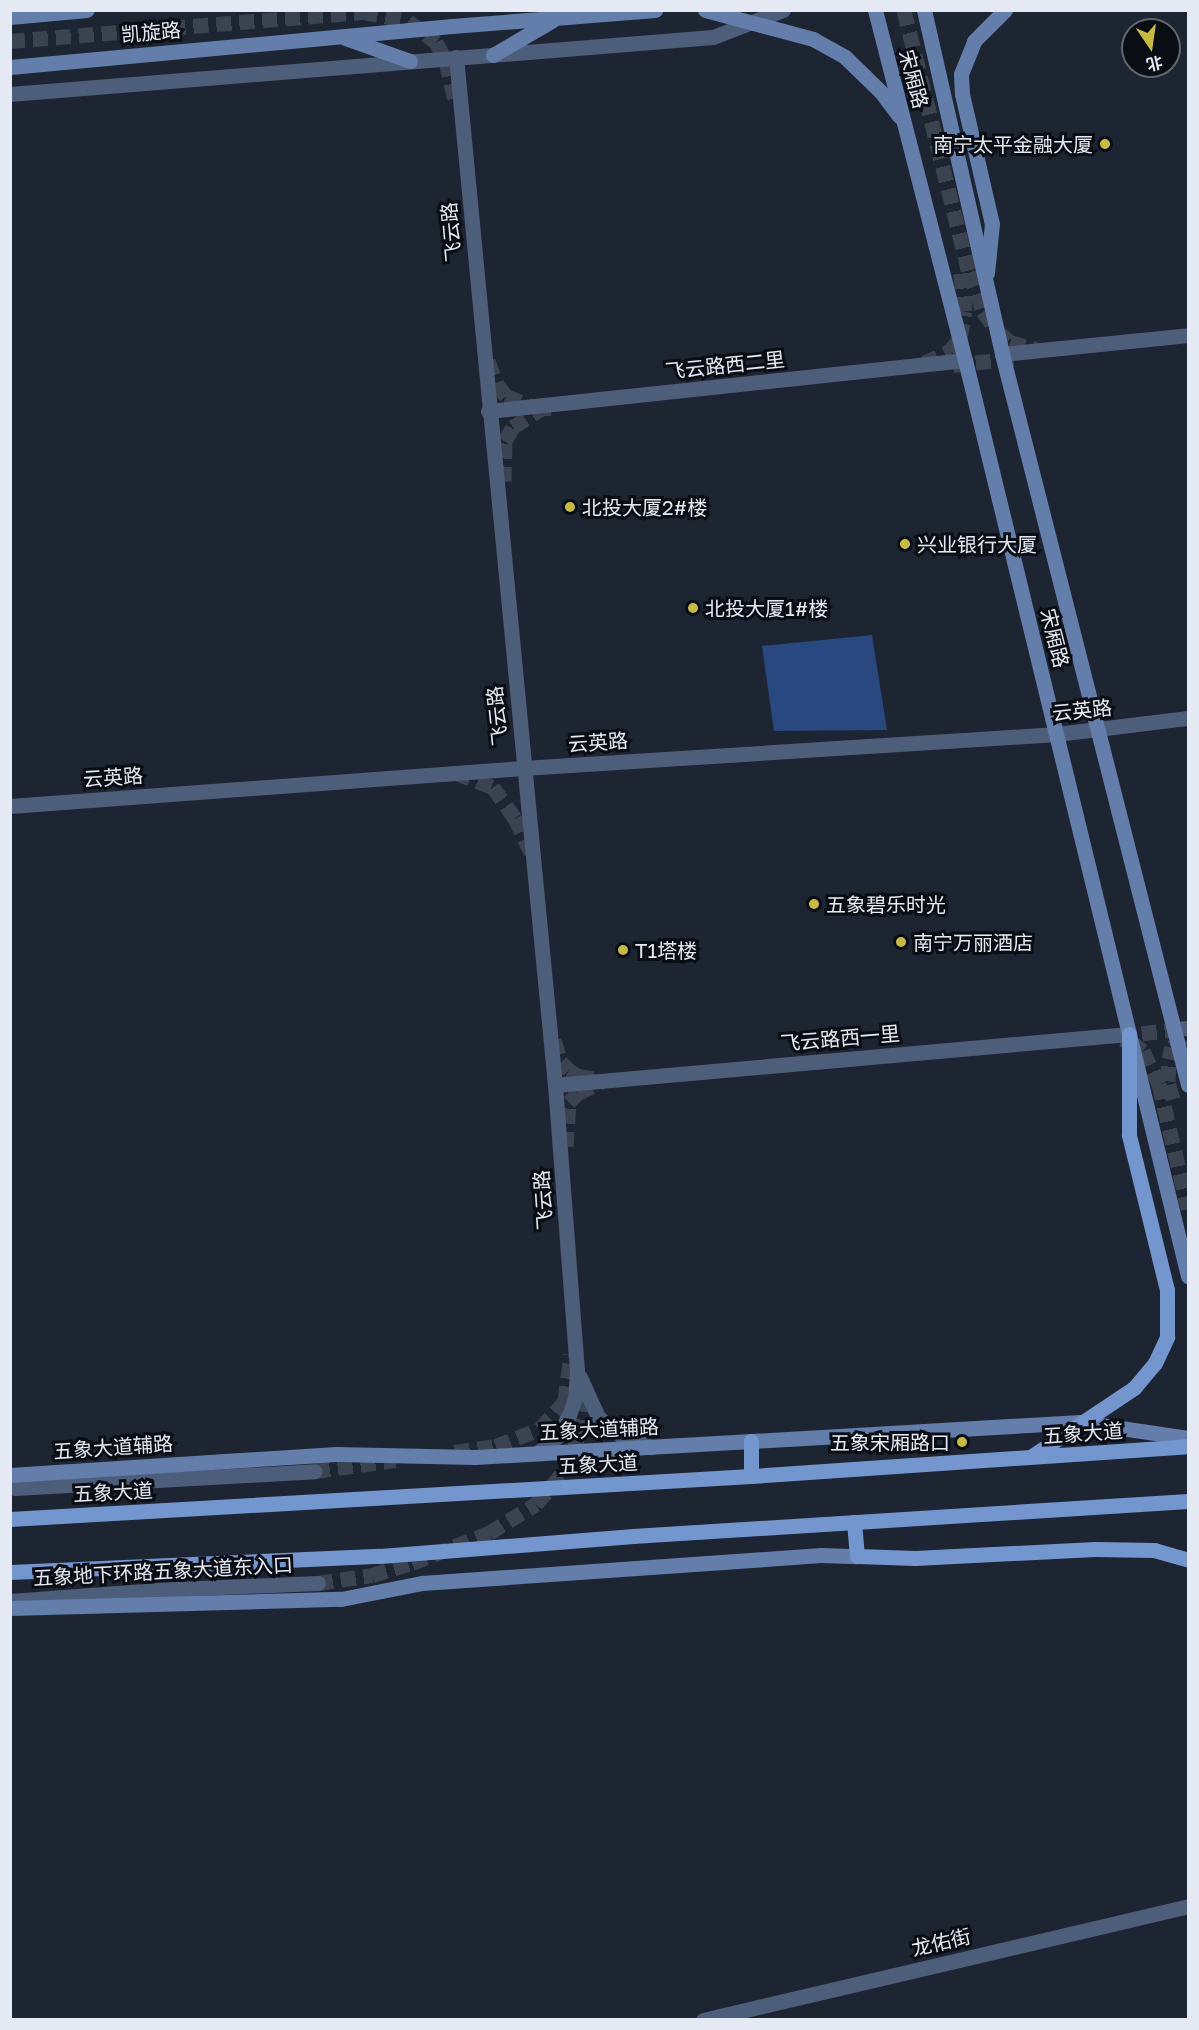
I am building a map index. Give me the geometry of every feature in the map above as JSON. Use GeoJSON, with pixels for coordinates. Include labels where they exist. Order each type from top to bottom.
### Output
{"type":"FeatureCollection","features":[{"type":"Feature","properties":{"kind":"main road"},"geometry":{"type":"LineString","coordinates":[[10,17],[87,10]]}},
{"type":"Feature","properties":{"kind":"main road","name":"凯旋路"},"geometry":{"type":"LineString","coordinates":[[10,66],[655,10]]}},
{"type":"Feature","properties":{"kind":"main road"},"geometry":{"type":"LineString","coordinates":[[705,10],[813,39],[844,57],[881,92],[904,123]]}},
{"type":"Feature","properties":{"kind":"main road","name":"宋厢路"},"geometry":{"type":"LineString","coordinates":[[875,10],[965,360],[1188,1276]]}},
{"type":"Feature","properties":{"kind":"main road","name":"宋厢路"},"geometry":{"type":"LineString","coordinates":[[924,10],[1002,354],[1099,730],[1181,1028],[1188,1085]]}},
{"type":"Feature","properties":{"kind":"main road"},"geometry":{"type":"LineString","coordinates":[[986,285],[993,224],[962,94],[961,74],[974,42],[1005,10]]}},
{"type":"Feature","properties":{"kind":"main road"},"geometry":{"type":"LineString","coordinates":[[494,55],[558,18]]}},
{"type":"Feature","properties":{"kind":"main road"},"geometry":{"type":"LineString","coordinates":[[339,36],[410,61]]}},
{"type":"Feature","properties":{"kind":"main road"},"geometry":{"type":"LineString","coordinates":[[1030,1457],[1134,1388],[1155,1363],[1167,1337],[1167,1290],[1129,1135],[1129,1034]]}},
{"type":"Feature","properties":{"kind":"main road","name":"五象大道辅路"},"geometry":{"type":"LineString","coordinates":[[10,1475],[336,1454],[475,1456],[1080,1422],[1188,1438]]}},
{"type":"Feature","properties":{"kind":"main road"},"geometry":{"type":"LineString","coordinates":[[751,1441],[751,1476]]}},
{"type":"Feature","properties":{"kind":"main road","name":"五象大道"},"geometry":{"type":"LineString","coordinates":[[10,1519],[751,1476],[1188,1446]]}},
{"type":"Feature","properties":{"kind":"main road"},"geometry":{"type":"LineString","coordinates":[[10,1580],[18,1571],[380,1556],[1188,1501]]}},
{"type":"Feature","properties":{"kind":"main road"},"geometry":{"type":"LineString","coordinates":[[854,1522],[857,1556]]}},
{"type":"Feature","properties":{"kind":"main road"},"geometry":{"type":"LineString","coordinates":[[10,1608],[341,1599],[422,1583],[821,1555],[915,1558],[1095,1549],[1154,1550],[1188,1560]]}},
{"type":"Feature","properties":{"kind":"street"},"geometry":{"type":"LineString","coordinates":[[10,94],[713,37],[783,10]]}},
{"type":"Feature","properties":{"kind":"street","name":"飞云路"},"geometry":{"type":"LineString","coordinates":[[456,57],[488,411],[555,1085],[577,1371],[575,1398],[569,1415],[557,1437],[537,1453]]}},
{"type":"Feature","properties":{"kind":"street"},"geometry":{"type":"LineString","coordinates":[[1002,354],[1188,335]]}},
{"type":"Feature","properties":{"kind":"street","name":"飞云路西二里"},"geometry":{"type":"LineString","coordinates":[[488,411],[965,360]]}},
{"type":"Feature","properties":{"kind":"street","name":"云英路"},"geometry":{"type":"LineString","coordinates":[[10,806],[523,768],[1057,734],[1188,718]]}},
{"type":"Feature","properties":{"kind":"street","name":"飞云路西一里"},"geometry":{"type":"LineString","coordinates":[[555,1085],[1129,1034]]}},
{"type":"Feature","properties":{"kind":"street","name":"飞云路"},"geometry":{"type":"LineString","coordinates":[[577,1371],[598,1418],[620,1435],[652,1447]]}},
{"type":"Feature","properties":{"kind":"street"},"geometry":{"type":"LineString","coordinates":[[10,1486],[15,1488],[315,1471]]}},
{"type":"Feature","properties":{"kind":"street","name":"五象地下环路五象大道东入口"},"geometry":{"type":"LineString","coordinates":[[10,1601],[155,1590],[318,1583]]}},
{"type":"Feature","properties":{"kind":"street","name":"龙佑街"},"geometry":{"type":"LineString","coordinates":[[703,2019],[1188,1906]]}},
{"type":"Feature","properties":{"kind":"shaded area"},"geometry":{"type":"Polygon","coordinates":[[[872,635],[887,730],[774,731],[762,646],[872,635]]]}},
{"type":"Feature","properties":{"kind":"tunnel"},"geometry":{"type":"LineString","coordinates":[[904,10],[969,272],[983,311],[997,331],[1010,342],[1036,349]]}},
{"type":"Feature","properties":{"kind":"tunnel"},"geometry":{"type":"LineString","coordinates":[[10,41],[363,12],[408,21],[436,42],[446,61],[455,99]]}},
{"type":"Feature","properties":{"kind":"tunnel"},"geometry":{"type":"LineString","coordinates":[[924,363],[950,351],[960,338],[965,311],[960,267]]}},
{"type":"Feature","properties":{"kind":"tunnel"},"geometry":{"type":"LineString","coordinates":[[953,365],[1016,358]]}},
{"type":"Feature","properties":{"kind":"tunnel"},"geometry":{"type":"LineString","coordinates":[[488,361],[497,384],[506,396],[533,407]]}},
{"type":"Feature","properties":{"kind":"tunnel"},"geometry":{"type":"LineString","coordinates":[[504,481],[505,441],[513,427],[542,408],[551,408]]}},
{"type":"Feature","properties":{"kind":"tunnel"},"geometry":{"type":"LineString","coordinates":[[456,773],[493,787],[515,818],[531,853]]}},
{"type":"Feature","properties":{"kind":"tunnel"},"geometry":{"type":"LineString","coordinates":[[1119,1036],[1187,1028]]}},
{"type":"Feature","properties":{"kind":"tunnel"},"geometry":{"type":"LineString","coordinates":[[1173,1099],[1168,1081],[1169,1059],[1172,1047],[1184,1037]]}},
{"type":"Feature","properties":{"kind":"tunnel"},"geometry":{"type":"LineString","coordinates":[[1122,1039],[1143,1051],[1159,1084],[1188,1209]]}},
{"type":"Feature","properties":{"kind":"tunnel"},"geometry":{"type":"LineString","coordinates":[[554,1040],[561,1062],[569,1070],[578,1076],[596,1079]]}},
{"type":"Feature","properties":{"kind":"tunnel"},"geometry":{"type":"LineString","coordinates":[[566,1146],[569,1102],[578,1093],[602,1082]]}},
{"type":"Feature","properties":{"kind":"tunnel"},"geometry":{"type":"LineString","coordinates":[[455,1452],[496,1446],[540,1429],[565,1401],[571,1354]]}},
{"type":"Feature","properties":{"kind":"tunnel"},"geometry":{"type":"LineString","coordinates":[[318,1583],[372,1575],[412,1563],[489,1533],[536,1504],[567,1468],[579,1434],[584,1397],[583,1383]]}},
{"type":"Feature","properties":{"kind":"tunnel"},"geometry":{"type":"LineString","coordinates":[[315,1471],[395,1460]]}},
{"type":"Feature","properties":{"kind":"place","name":"南宁太平金融大厦"},"geometry":{"type":"Point","coordinates":[1105,144]}},
{"type":"Feature","properties":{"kind":"place","name":"北投大厦2#楼"},"geometry":{"type":"Point","coordinates":[570,507]}},
{"type":"Feature","properties":{"kind":"place","name":"兴业银行大厦"},"geometry":{"type":"Point","coordinates":[905,544]}},
{"type":"Feature","properties":{"kind":"place","name":"北投大厦1#楼"},"geometry":{"type":"Point","coordinates":[693,608]}},
{"type":"Feature","properties":{"kind":"place","name":"五象碧乐时光"},"geometry":{"type":"Point","coordinates":[814,904]}},
{"type":"Feature","properties":{"kind":"place","name":"南宁万丽酒店"},"geometry":{"type":"Point","coordinates":[901,942]}},
{"type":"Feature","properties":{"kind":"place","name":"T1塔楼"},"geometry":{"type":"Point","coordinates":[623,950]}},
{"type":"Feature","properties":{"kind":"place","name":"五象宋厢路口"},"geometry":{"type":"Point","coordinates":[962,1442]}}]}
